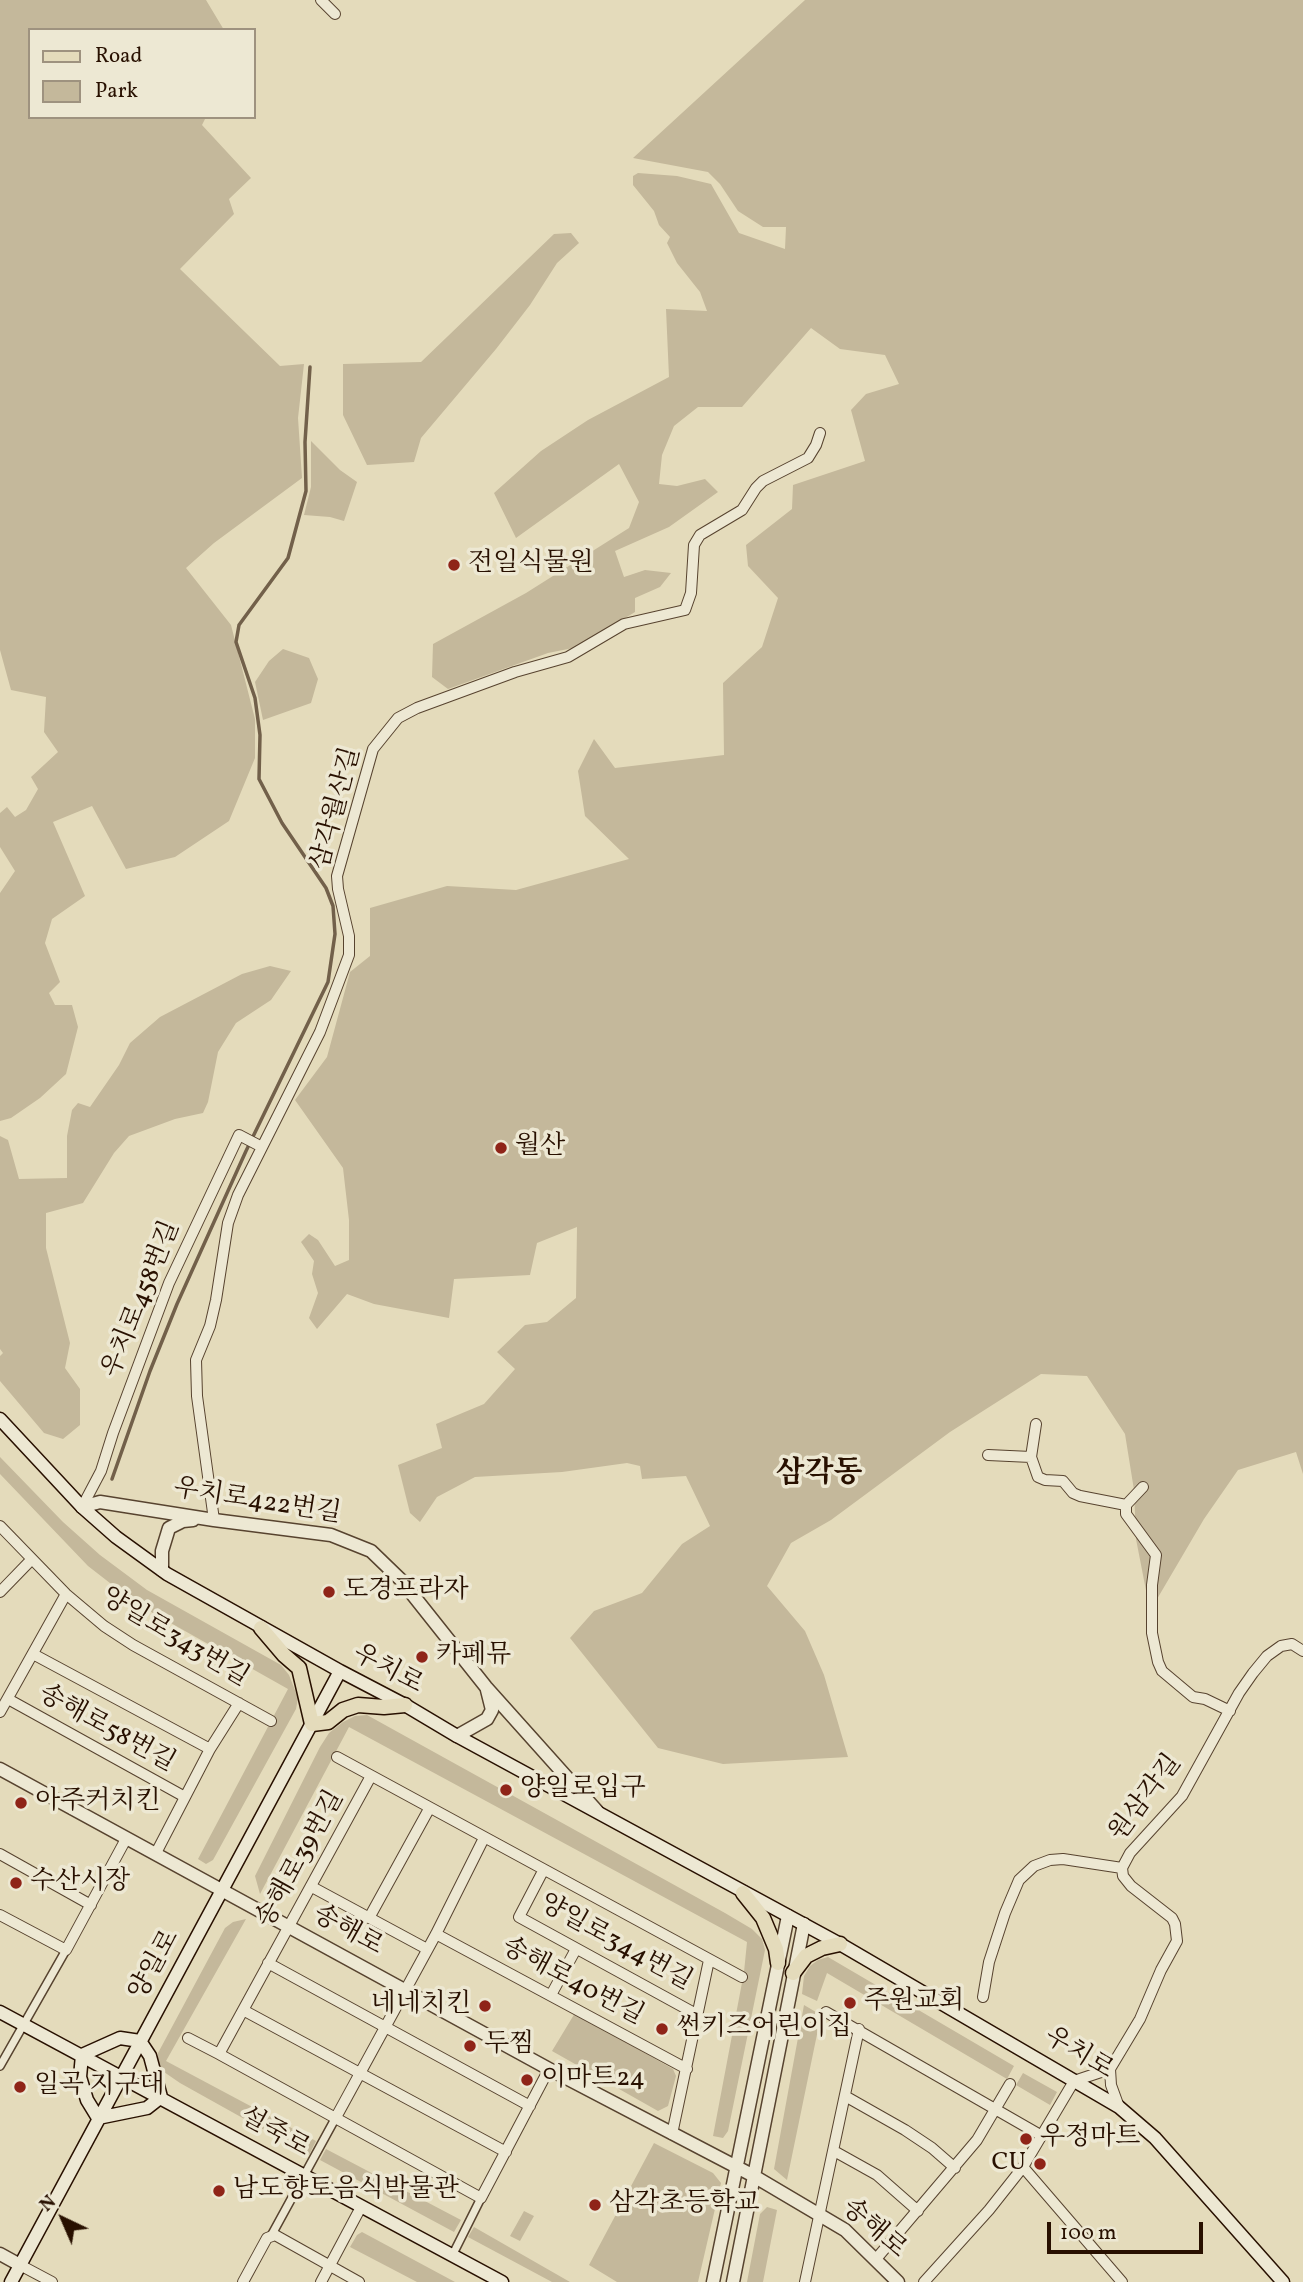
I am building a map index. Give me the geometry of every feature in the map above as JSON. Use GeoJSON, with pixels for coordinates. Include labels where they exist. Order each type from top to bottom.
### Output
{"type":"FeatureCollection","features":[{"type":"Feature","properties":{"kind":"main road","name":"우치로"},"geometry":{"type":"LineString","coordinates":[[0,1419],[82,1507],[116,1537],[162,1570],[261,1628],[840,1944],[1119,2106],[1155,2138],[1283,2282]]}},
{"type":"Feature","properties":{"kind":"main road","name":"우치로422번길"},"geometry":{"type":"LineString","coordinates":[[82,1507],[100,1502],[331,1535],[371,1551],[401,1580],[486,1687],[600,1814]]}},
{"type":"Feature","properties":{"kind":"main road"},"geometry":{"type":"LineString","coordinates":[[162,1570],[162,1551],[169,1528],[183,1521],[209,1519]]}},
{"type":"Feature","properties":{"kind":"main road"},"geometry":{"type":"LineString","coordinates":[[261,1628],[299,1668],[312,1724],[327,1722],[343,1710],[358,1705],[405,1705]]}},
{"type":"Feature","properties":{"kind":"main road","name":"양일로"},"geometry":{"type":"LineString","coordinates":[[11,2282],[340,1671]]}},
{"type":"Feature","properties":{"kind":"main road"},"geometry":{"type":"LineString","coordinates":[[457,1736],[487,1720],[492,1710],[486,1687]]}},
{"type":"Feature","properties":{"kind":"main road","name":"송해로"},"geometry":{"type":"LineString","coordinates":[[0,1769],[819,2213],[845,2230],[898,2282]]}},
{"type":"Feature","properties":{"kind":"main road"},"geometry":{"type":"LineString","coordinates":[[743,1893],[763,1918],[776,1950],[778,1963]]}},
{"type":"Feature","properties":{"kind":"main road"},"geometry":{"type":"LineString","coordinates":[[713,2282],[788,1916]]}},
{"type":"Feature","properties":{"kind":"main road"},"geometry":{"type":"LineString","coordinates":[[733,2282],[752,2175],[804,1924]]}},
{"type":"Feature","properties":{"kind":"main road"},"geometry":{"type":"LineString","coordinates":[[793,1973],[806,1956],[822,1948],[840,1944]]}},
{"type":"Feature","properties":{"kind":"main road","name":"설죽로"},"geometry":{"type":"LineString","coordinates":[[0,2012],[502,2282]]}},
{"type":"Feature","properties":{"kind":"main road"},"geometry":{"type":"LineString","coordinates":[[120,2038],[140,2041],[150,2056],[160,2097],[146,2108],[98,2118],[87,2099],[80,2077],[82,2055],[120,2038]]}},
{"type":"Feature","properties":{"kind":"main road"},"geometry":{"type":"LineString","coordinates":[[0,2254],[20,2265]]}},
{"type":"Feature","properties":{"kind":"street"},"geometry":{"type":"LineString","coordinates":[[321,0],[335,14]]}},
{"type":"Feature","properties":{"kind":"street","name":"삼각월산길"},"geometry":{"type":"LineString","coordinates":[[209,1519],[196,1360],[210,1326],[228,1223],[238,1195],[320,1032],[349,955],[349,936],[337,876],[373,749],[398,718],[417,708],[515,672],[568,657],[624,624],[685,610],[691,593],[694,545],[700,535],[742,510],[756,488],[772,474],[808,458],[820,433]]}},
{"type":"Feature","properties":{"kind":"street","name":"우치로458번길"},"geometry":{"type":"LineString","coordinates":[[82,1507],[101,1471],[169,1283],[239,1135],[262,1147]]}},
{"type":"Feature","properties":{"kind":"street"},"geometry":{"type":"LineString","coordinates":[[1037,1424],[1031,1457],[1038,1477],[1063,1481],[1073,1493],[1080,1496],[1126,1505]]}},
{"type":"Feature","properties":{"kind":"street"},"geometry":{"type":"LineString","coordinates":[[988,1455],[1031,1457]]}},
{"type":"Feature","properties":{"kind":"street"},"geometry":{"type":"LineString","coordinates":[[1143,1487],[1126,1505],[1126,1514],[1156,1555],[1152,1585],[1153,1633],[1162,1671],[1193,1697],[1205,1699],[1230,1711]]}},
{"type":"Feature","properties":{"kind":"street","name":"양일로343번길"},"geometry":{"type":"LineString","coordinates":[[0,1526],[66,1594],[104,1626],[133,1645],[271,1721]]}},
{"type":"Feature","properties":{"kind":"street"},"geometry":{"type":"LineString","coordinates":[[0,1592],[32,1559]]}},
{"type":"Feature","properties":{"kind":"street"},"geometry":{"type":"LineString","coordinates":[[0,1713],[66,1594]]}},
{"type":"Feature","properties":{"kind":"street","name":"원삼각길"},"geometry":{"type":"LineString","coordinates":[[1110,2069],[1140,2019],[1161,1970],[1178,1941],[1172,1918],[1131,1886],[1122,1876],[1122,1868],[1130,1853],[1182,1796],[1239,1693],[1267,1656],[1281,1646],[1292,1644],[1303,1651]]}},
{"type":"Feature","properties":{"kind":"street","name":"송해로58번길"},"geometry":{"type":"LineString","coordinates":[[33,1654],[210,1749]]}},
{"type":"Feature","properties":{"kind":"street","name":"송해로58번길"},"geometry":{"type":"LineString","coordinates":[[8,1699],[185,1797]]}},
{"type":"Feature","properties":{"kind":"street","name":"송해로58번길"},"geometry":{"type":"LineString","coordinates":[[156,1853],[210,1749],[239,1703]]}},
{"type":"Feature","properties":{"kind":"street","name":"양일로344번길"},"geometry":{"type":"LineString","coordinates":[[337,1757],[742,1977]]}},
{"type":"Feature","properties":{"kind":"street","name":"송해로39번길"},"geometry":{"type":"LineString","coordinates":[[219,2054],[371,1776]]}},
{"type":"Feature","properties":{"kind":"street"},"geometry":{"type":"LineString","coordinates":[[369,1919],[429,1809]]}},
{"type":"Feature","properties":{"kind":"street"},"geometry":{"type":"LineString","coordinates":[[271,2237],[436,1934],[484,1838]]}},
{"type":"Feature","properties":{"kind":"street"},"geometry":{"type":"LineString","coordinates":[[0,2066],[126,1839]]}},
{"type":"Feature","properties":{"kind":"street"},"geometry":{"type":"LineString","coordinates":[[0,1854],[91,1905]]}},
{"type":"Feature","properties":{"kind":"street"},"geometry":{"type":"LineString","coordinates":[[983,1997],[989,1962],[1005,1913],[1019,1880],[1034,1866],[1063,1859],[1122,1868]]}},
{"type":"Feature","properties":{"kind":"street","name":"양일로344번길"},"geometry":{"type":"LineString","coordinates":[[543,1871],[519,1917],[696,2014]]}},
{"type":"Feature","properties":{"kind":"street"},"geometry":{"type":"LineString","coordinates":[[312,1887],[427,1949]]}},
{"type":"Feature","properties":{"kind":"street"},"geometry":{"type":"LineString","coordinates":[[0,1915],[66,1951]]}},
{"type":"Feature","properties":{"kind":"street","name":"송해로40번길"},"geometry":{"type":"LineString","coordinates":[[436,1934],[687,2069]]}},
{"type":"Feature","properties":{"kind":"street"},"geometry":{"type":"LineString","coordinates":[[551,1995],[576,1948]]}},
{"type":"Feature","properties":{"kind":"street"},"geometry":{"type":"LineString","coordinates":[[672,2134],[709,1960]]}},
{"type":"Feature","properties":{"kind":"street","name":"송해로39번길"},"geometry":{"type":"LineString","coordinates":[[268,1963],[530,2106]]}},
{"type":"Feature","properties":{"kind":"street"},"geometry":{"type":"LineString","coordinates":[[243,2010],[506,2152]]}},
{"type":"Feature","properties":{"kind":"street"},"geometry":{"type":"LineString","coordinates":[[826,2012],[1042,2136]]}},
{"type":"Feature","properties":{"kind":"street","name":"송해로"},"geometry":{"type":"LineString","coordinates":[[819,2213],[859,2029]]}},
{"type":"Feature","properties":{"kind":"street"},"geometry":{"type":"LineString","coordinates":[[188,2038],[481,2198]]}},
{"type":"Feature","properties":{"kind":"street"},"geometry":{"type":"LineString","coordinates":[[452,2256],[550,2069]]}},
{"type":"Feature","properties":{"kind":"street"},"geometry":{"type":"LineString","coordinates":[[924,2282],[989,2210],[1023,2167],[1074,2081],[1110,2069],[1111,2085],[1119,2106]]}},
{"type":"Feature","properties":{"kind":"street"},"geometry":{"type":"LineString","coordinates":[[876,2259],[977,2140],[1010,2084]]}},
{"type":"Feature","properties":{"kind":"street"},"geometry":{"type":"LineString","coordinates":[[845,2096],[905,2130],[955,2168]]}},
{"type":"Feature","properties":{"kind":"street"},"geometry":{"type":"LineString","coordinates":[[834,2151],[877,2175],[918,2211]]}},
{"type":"Feature","properties":{"kind":"street"},"geometry":{"type":"LineString","coordinates":[[1023,2167],[1122,2282]]}},
{"type":"Feature","properties":{"kind":"street"},"geometry":{"type":"LineString","coordinates":[[321,2282],[361,2207]]}},
{"type":"Feature","properties":{"kind":"street"},"geometry":{"type":"LineString","coordinates":[[807,2280],[819,2213]]}},
{"type":"Feature","properties":{"kind":"street"},"geometry":{"type":"LineString","coordinates":[[243,2282],[267,2238],[275,2235],[359,2282]]}},
{"type":"Feature","properties":{"kind":"street"},"geometry":{"type":"LineString","coordinates":[[20,2265],[52,2282]]}},
{"type":"Feature","properties":{"kind":"green space"},"geometry":{"type":"Polygon","coordinates":[[[0,0],[206,0],[223,28],[28,28],[28,119],[205,119],[202,125],[251,178],[229,199],[234,214],[180,269],[280,366],[304,364],[298,418],[302,478],[214,543],[186,568],[231,625],[255,719],[255,758],[229,821],[175,857],[126,869],[92,806],[53,822],[85,896],[52,919],[45,943],[60,982],[49,993],[55,1005],[72,1005],[78,1027],[66,1074],[40,1098],[11,1118],[0,1121],[0,893],[15,871],[0,847],[0,813],[7,807],[15,817],[26,810],[38,789],[31,777],[58,752],[44,732],[46,697],[11,690],[0,650],[0,0]]]}},
{"type":"Feature","properties":{"kind":"green space"},"geometry":{"type":"Polygon","coordinates":[[[805,0],[1303,0],[1303,1474],[1296,1452],[1238,1470],[1204,1519],[1150,1611],[1136,1539],[1134,1490],[1125,1434],[1087,1376],[1041,1374],[950,1432],[831,1520],[791,1543],[767,1586],[805,1631],[824,1675],[848,1757],[723,1764],[658,1748],[570,1638],[594,1611],[642,1593],[682,1544],[710,1526],[686,1476],[642,1479],[640,1466],[627,1463],[562,1472],[475,1477],[437,1497],[420,1522],[410,1513],[398,1465],[442,1448],[436,1424],[484,1404],[515,1369],[497,1352],[525,1325],[547,1322],[576,1298],[577,1227],[537,1243],[530,1275],[454,1279],[449,1318],[374,1304],[347,1294],[317,1329],[309,1318],[318,1293],[312,1274],[314,1261],[301,1242],[309,1234],[318,1240],[335,1266],[349,1260],[349,1220],[343,1168],[295,1100],[327,1057],[350,972],[370,956],[370,908],[447,886],[516,890],[629,859],[585,816],[578,771],[594,739],[615,768],[724,755],[723,683],[762,647],[778,598],[748,566],[746,545],[792,509],[793,485],[865,461],[851,410],[866,394],[899,384],[885,355],[840,349],[811,328],[742,407],[698,407],[674,426],[662,455],[659,484],[677,486],[705,479],[718,492],[669,527],[615,551],[624,577],[645,570],[671,573],[660,587],[635,598],[635,612],[578,647],[548,653],[448,689],[432,677],[433,644],[526,593],[629,528],[639,502],[619,464],[516,538],[494,493],[541,451],[588,420],[669,377],[666,309],[707,311],[700,292],[677,263],[667,243],[670,237],[633,185],[633,176],[638,173],[677,176],[711,184],[739,233],[785,249],[786,227],[763,227],[738,211],[720,184],[708,172],[633,158],[805,0]]]}},
{"type":"Feature","properties":{"kind":"green space"},"geometry":{"type":"Polygon","coordinates":[[[571,233],[579,243],[557,263],[530,305],[496,349],[421,438],[414,462],[367,465],[343,415],[343,364],[421,362],[554,234],[571,233]]]}},
{"type":"Feature","properties":{"kind":"green space"},"geometry":{"type":"Polygon","coordinates":[[[311,441],[340,470],[357,482],[344,521],[304,515],[311,487],[311,441]]]}},
{"type":"Feature","properties":{"kind":"green space"},"geometry":{"type":"Polygon","coordinates":[[[283,649],[309,658],[318,679],[311,703],[263,720],[255,682],[269,661],[283,649]]]}},
{"type":"Feature","properties":{"kind":"green space"},"geometry":{"type":"Polygon","coordinates":[[[270,966],[291,971],[271,1000],[236,1023],[218,1052],[208,1102],[203,1113],[175,1119],[129,1136],[114,1153],[83,1203],[46,1213],[46,1248],[70,1343],[65,1368],[80,1389],[80,1425],[63,1439],[44,1433],[0,1381],[0,1356],[3,1353],[0,1349],[0,1136],[8,1140],[19,1179],[67,1178],[67,1136],[72,1110],[78,1103],[90,1107],[119,1065],[130,1043],[160,1017],[242,974],[270,966]]]}},
{"type":"Feature","properties":{"kind":"green space"},"geometry":{"type":"Polygon","coordinates":[[[0,1457],[63,1522],[100,1555],[147,1590],[281,1665],[289,1675],[298,1698],[296,1709],[213,1860],[206,1864],[198,1859],[288,1689],[137,1604],[88,1566],[0,1474],[0,1457]]]}},
{"type":"Feature","properties":{"kind":"green space"},"geometry":{"type":"Polygon","coordinates":[[[367,1715],[725,1913],[752,1929],[762,1939],[765,1950],[728,2131],[723,2138],[713,2136],[744,1972],[747,1942],[349,1727],[260,1894],[255,1876],[320,1747],[329,1733],[343,1722],[355,1716],[367,1715]]]}},
{"type":"Feature","properties":{"kind":"green space"},"geometry":{"type":"Polygon","coordinates":[[[246,1919],[166,2061],[316,2141],[309,2155],[180,2083],[164,2072],[158,2063],[158,2053],[225,1928],[233,1922],[246,1919]]]}},
{"type":"Feature","properties":{"kind":"green space"},"geometry":{"type":"Polygon","coordinates":[[[828,1957],[1014,2066],[1007,2079],[827,1973],[817,2001],[802,1994],[804,1976],[810,1966],[828,1957]]]}},
{"type":"Feature","properties":{"kind":"green space"},"geometry":{"type":"Polygon","coordinates":[[[804,2005],[821,2015],[787,2180],[774,2169],[804,2005]]]}},
{"type":"Feature","properties":{"kind":"green space"},"geometry":{"type":"Polygon","coordinates":[[[575,2013],[673,2069],[676,2076],[668,2106],[658,2111],[552,2051],[575,2013]]]}},
{"type":"Feature","properties":{"kind":"green space"},"geometry":{"type":"Polygon","coordinates":[[[1023,2073],[1057,2092],[1050,2105],[1016,2085],[1023,2073]]]}},
{"type":"Feature","properties":{"kind":"green space"},"geometry":{"type":"Polygon","coordinates":[[[654,2143],[713,2173],[721,2183],[698,2282],[617,2282],[589,2265],[654,2143]]]}},
{"type":"Feature","properties":{"kind":"green space"},"geometry":{"type":"Polygon","coordinates":[[[326,2149],[461,2220],[454,2232],[320,2160],[326,2149]]]}},
{"type":"Feature","properties":{"kind":"green space"},"geometry":{"type":"Polygon","coordinates":[[[767,2207],[777,2210],[763,2282],[747,2282],[760,2214],[767,2207]]]}},
{"type":"Feature","properties":{"kind":"green space"},"geometry":{"type":"Polygon","coordinates":[[[524,2211],[534,2216],[520,2241],[510,2236],[524,2211]]]}},
{"type":"Feature","properties":{"kind":"green space"},"geometry":{"type":"Polygon","coordinates":[[[474,2227],[570,2282],[552,2282],[468,2237],[474,2227]]]}},
{"type":"Feature","properties":{"kind":"green space"},"geometry":{"type":"Polygon","coordinates":[[[362,2232],[455,2282],[417,2282],[350,2247],[362,2232]]]}},
{"type":"Feature","properties":{"kind":"waterway"},"geometry":{"type":"LineString","coordinates":[[112,1479],[177,1304],[246,1151],[328,982],[335,934],[333,906],[326,888],[282,823],[259,779],[260,735],[255,698],[236,642],[239,625],[288,558],[306,491],[305,442],[310,367]]}},
{"type":"Feature","properties":{"kind":"place","name":"전일식물원"},"geometry":{"type":"Point","coordinates":[454,565]}},
{"type":"Feature","properties":{"kind":"place","name":"월산"},"geometry":{"type":"Point","coordinates":[501,1148]}},
{"type":"Feature","properties":{"kind":"place","name":"도경프라자"},"geometry":{"type":"Point","coordinates":[329,1592]}},
{"type":"Feature","properties":{"kind":"place","name":"카페뮤"},"geometry":{"type":"Point","coordinates":[422,1657]}},
{"type":"Feature","properties":{"kind":"place","name":"양일로입구"},"geometry":{"type":"Point","coordinates":[506,1790]}},
{"type":"Feature","properties":{"kind":"place","name":"아주커치킨"},"geometry":{"type":"Point","coordinates":[21,1803]}},
{"type":"Feature","properties":{"kind":"place","name":"수산시장"},"geometry":{"type":"Point","coordinates":[16,1883]}},
{"type":"Feature","properties":{"kind":"place","name":"주원교회"},"geometry":{"type":"Point","coordinates":[850,2003]}},
{"type":"Feature","properties":{"kind":"place","name":"네네치킨"},"geometry":{"type":"Point","coordinates":[485,2006]}},
{"type":"Feature","properties":{"kind":"place","name":"썬키즈어린이집"},"geometry":{"type":"Point","coordinates":[662,2029]}},
{"type":"Feature","properties":{"kind":"place","name":"두찜"},"geometry":{"type":"Point","coordinates":[470,2046]}},
{"type":"Feature","properties":{"kind":"place","name":"이마트24"},"geometry":{"type":"Point","coordinates":[527,2080]}},
{"type":"Feature","properties":{"kind":"place","name":"일곡 지구대"},"geometry":{"type":"Point","coordinates":[20,2087]}},
{"type":"Feature","properties":{"kind":"place","name":"우정마트"},"geometry":{"type":"Point","coordinates":[1026,2139]}},
{"type":"Feature","properties":{"kind":"place","name":"CU"},"geometry":{"type":"Point","coordinates":[1040,2164]}},
{"type":"Feature","properties":{"kind":"place","name":"남도향토음식박물관"},"geometry":{"type":"Point","coordinates":[219,2191]}},
{"type":"Feature","properties":{"kind":"place","name":"삼각초등학교"},"geometry":{"type":"Point","coordinates":[595,2205]}},
{"type":"Feature","properties":{"kind":"district","name":"삼각동"},"geometry":{"type":"Point","coordinates":[819,1475]}}]}
